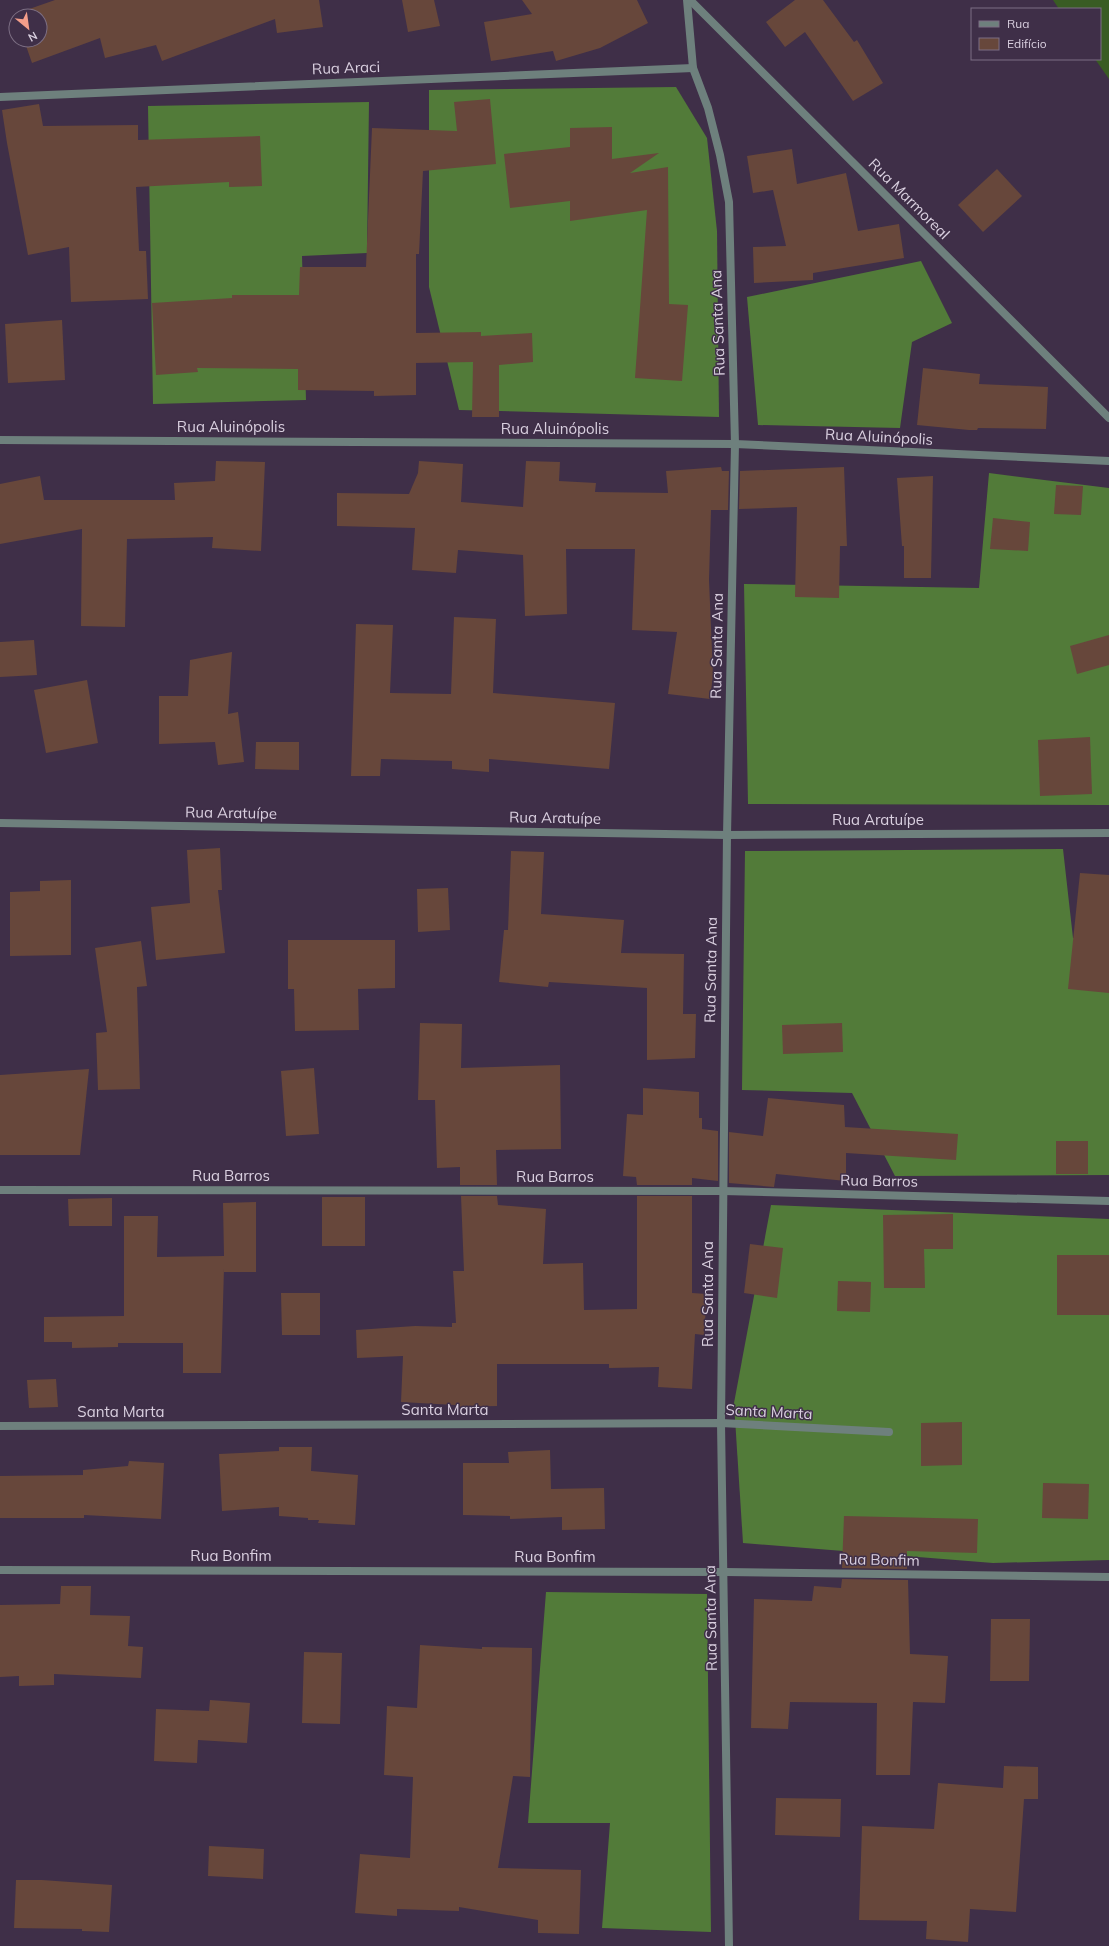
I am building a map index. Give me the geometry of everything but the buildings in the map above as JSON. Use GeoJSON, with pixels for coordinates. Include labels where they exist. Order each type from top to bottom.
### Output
{"type":"FeatureCollection","features":[{"type":"Feature","properties":{"kind":"street","name":"Rua Santa Ana"},"geometry":{"type":"LineString","coordinates":[[687,0],[693,68],[708,108],[720,155],[729,202],[735,444],[726,835],[722,1423],[729,1946]]}},
{"type":"Feature","properties":{"kind":"street","name":"Rua Marmoreal"},"geometry":{"type":"LineString","coordinates":[[690,0],[1109,418]]}},
{"type":"Feature","properties":{"kind":"street","name":"Rua Araci"},"geometry":{"type":"LineString","coordinates":[[0,96],[693,68]]}},
{"type":"Feature","properties":{"kind":"street","name":"Rua Aluinópolis"},"geometry":{"type":"LineString","coordinates":[[0,440],[735,444],[1109,461]]}},
{"type":"Feature","properties":{"kind":"street","name":"Rua Aratuípe"},"geometry":{"type":"LineString","coordinates":[[0,823],[726,835],[1109,833]]}},
{"type":"Feature","properties":{"kind":"street","name":"Rua Barros"},"geometry":{"type":"LineString","coordinates":[[0,1190],[723,1191],[1109,1201]]}},
{"type":"Feature","properties":{"kind":"street","name":"Santa Marta"},"geometry":{"type":"LineString","coordinates":[[0,1426],[722,1423],[889,1432]]}},
{"type":"Feature","properties":{"kind":"street","name":"Rua Bonfim"},"geometry":{"type":"LineString","coordinates":[[0,1570],[725,1572],[1109,1577]]}},
{"type":"Feature","properties":{"kind":"green space"},"geometry":{"type":"Polygon","coordinates":[[[1053,0],[1109,0],[1109,79],[1096,60],[1101,60],[1101,8],[1058,8],[1053,0]]]}},
{"type":"Feature","properties":{"kind":"green space"},"geometry":{"type":"Polygon","coordinates":[[[676,87],[707,138],[717,231],[719,417],[459,410],[429,287],[429,90],[676,87]]]}},
{"type":"Feature","properties":{"kind":"green space"},"geometry":{"type":"Polygon","coordinates":[[[369,102],[367,253],[302,256],[306,400],[153,404],[148,106],[369,102]]]}},
{"type":"Feature","properties":{"kind":"green space"},"geometry":{"type":"Polygon","coordinates":[[[921,261],[952,323],[912,342],[900,428],[758,425],[747,297],[921,261]]]}},
{"type":"Feature","properties":{"kind":"green space"},"geometry":{"type":"Polygon","coordinates":[[[989,473],[1109,488],[1109,805],[748,804],[744,584],[979,588],[989,473]]]}},
{"type":"Feature","properties":{"kind":"green space"},"geometry":{"type":"Polygon","coordinates":[[[1063,849],[1073,938],[1109,934],[1109,1175],[895,1176],[852,1093],[742,1090],[745,851],[1063,849]]]}},
{"type":"Feature","properties":{"kind":"green space"},"geometry":{"type":"Polygon","coordinates":[[[771,1205],[1109,1219],[1109,1560],[993,1563],[743,1543],[734,1403],[771,1205]]]}},
{"type":"Feature","properties":{"kind":"green space"},"geometry":{"type":"Polygon","coordinates":[[[546,1592],[707,1594],[711,1932],[602,1928],[610,1823],[528,1823],[546,1592]]]}}]}
